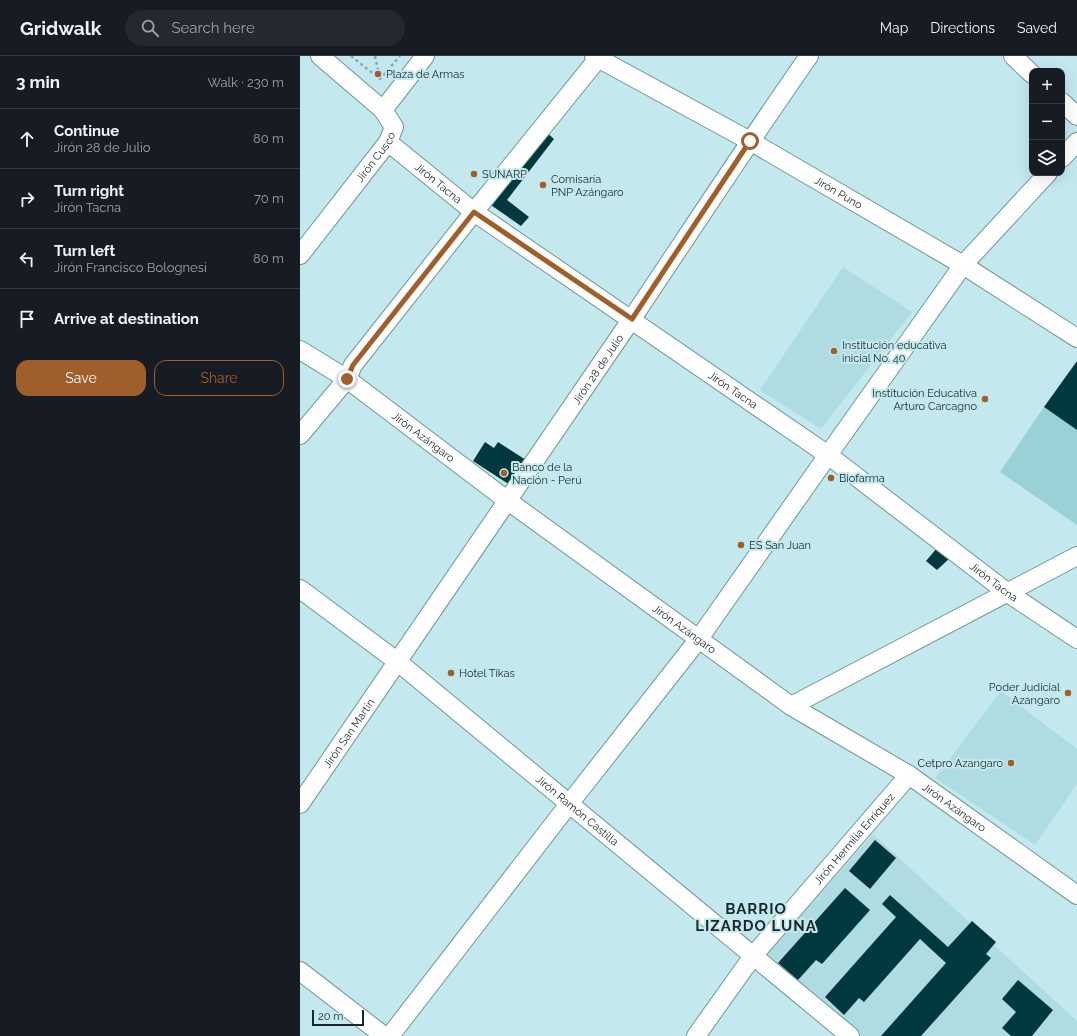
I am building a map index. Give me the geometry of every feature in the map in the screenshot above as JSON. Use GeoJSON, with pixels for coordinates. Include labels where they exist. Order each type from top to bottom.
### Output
{"type":"FeatureCollection","features":[{"type":"Feature","properties":{"kind":"street"},"geometry":{"type":"LineString","coordinates":[[320,56],[383,110],[425,56]]}},
{"type":"Feature","properties":{"kind":"street","name":"Jirón 28 de Julio"},"geometry":{"type":"LineString","coordinates":[[398,662],[809,56]]}},
{"type":"Feature","properties":{"kind":"street"},"geometry":{"type":"LineString","coordinates":[[1013,56],[1029,71]]}},
{"type":"Feature","properties":{"kind":"street"},"geometry":{"type":"LineString","coordinates":[[300,435],[347,379],[353,365],[597,57]]}},
{"type":"Feature","properties":{"kind":"street","name":"Jirón Puno"},"geometry":{"type":"LineString","coordinates":[[597,57],[750,141],[963,265],[1077,338]]}},
{"type":"Feature","properties":{"kind":"street"},"geometry":{"type":"LineString","coordinates":[[1064,104],[1077,116]]}},
{"type":"Feature","properties":{"kind":"street","name":"Jirón Cusco"},"geometry":{"type":"LineString","coordinates":[[300,255],[388,142],[394,127],[383,110]]}},
{"type":"Feature","properties":{"kind":"street","name":"Jirón Tacna"},"geometry":{"type":"LineString","coordinates":[[388,142],[474,212],[632,319],[828,455],[1008,593],[1077,639]]}},
{"type":"Feature","properties":{"kind":"street"},"geometry":{"type":"LineString","coordinates":[[1065,155],[1077,142]]}},
{"type":"Feature","properties":{"kind":"street"},"geometry":{"type":"LineString","coordinates":[[390,1036],[698,640],[963,265],[1045,176]]}},
{"type":"Feature","properties":{"kind":"street","name":"Jirón Azángaro"},"geometry":{"type":"LineString","coordinates":[[300,350],[347,379],[508,501],[791,706],[909,775],[1077,894]]}},
{"type":"Feature","properties":{"kind":"street"},"geometry":{"type":"LineString","coordinates":[[791,706],[1077,556]]}},
{"type":"Feature","properties":{"kind":"street","name":"Jirón Ramón Castilla"},"geometry":{"type":"LineString","coordinates":[[300,589],[398,662],[850,1036]]}},
{"type":"Feature","properties":{"kind":"street","name":"Jirón San Martín"},"geometry":{"type":"LineString","coordinates":[[300,804],[398,662]]}},
{"type":"Feature","properties":{"kind":"street","name":"Jirón Hermilia Enriquez"},"geometry":{"type":"LineString","coordinates":[[696,1036],[753,956],[909,775]]}},
{"type":"Feature","properties":{"kind":"street"},"geometry":{"type":"LineString","coordinates":[[300,972],[384,1036]]}},
{"type":"Feature","properties":{"kind":"path"},"geometry":{"type":"LineString","coordinates":[[351,56],[380,79]]}},
{"type":"Feature","properties":{"kind":"path"},"geometry":{"type":"LineString","coordinates":[[375,56],[380,79]]}},
{"type":"Feature","properties":{"kind":"path"},"geometry":{"type":"LineString","coordinates":[[380,79],[400,56]]}},
{"type":"Feature","properties":{"kind":"shaded area","name":"Institución educativa inicial No. 40"},"geometry":{"type":"Polygon","coordinates":[[[843,267],[912,312],[821,429],[760,390],[843,267]]]}},
{"type":"Feature","properties":{"kind":"shaded area"},"geometry":{"type":"Polygon","coordinates":[[[1044,407],[1077,430],[1077,525],[1000,472],[1044,407]]]}},
{"type":"Feature","properties":{"kind":"shaded area","name":"Cetpro Azangaro"},"geometry":{"type":"Polygon","coordinates":[[[1001,691],[1077,749],[1077,784],[1035,845],[935,778],[1001,691]]]}},
{"type":"Feature","properties":{"kind":"shaded area"},"geometry":{"type":"Polygon","coordinates":[[[873,834],[1077,1021],[1077,1036],[862,1036],[764,957],[873,834]]]}},
{"type":"Feature","properties":{"kind":"building"},"geometry":{"type":"Polygon","coordinates":[[[545,131],[554,139],[507,200],[529,217],[521,226],[488,203],[545,131]]]}},
{"type":"Feature","properties":{"kind":"building"},"geometry":{"type":"Polygon","coordinates":[[[1077,361],[1077,430],[1044,407],[1077,361]]]}},
{"type":"Feature","properties":{"kind":"building","name":"Banco de la Nación - Perú"},"geometry":{"type":"Polygon","coordinates":[[[485,442],[494,448],[498,442],[526,460],[510,485],[473,461],[485,442]]]}},
{"type":"Feature","properties":{"kind":"building"},"geometry":{"type":"Polygon","coordinates":[[[937,548],[951,557],[937,570],[926,561],[937,548]]]}},
{"type":"Feature","properties":{"kind":"building"},"geometry":{"type":"Polygon","coordinates":[[[875,840],[896,858],[870,889],[849,871],[875,840]]]}},
{"type":"Feature","properties":{"kind":"building"},"geometry":{"type":"Polygon","coordinates":[[[845,888],[870,910],[822,964],[816,960],[798,980],[778,963],[845,888]]]}},
{"type":"Feature","properties":{"kind":"building"},"geometry":{"type":"Polygon","coordinates":[[[890,895],[948,947],[972,921],[996,942],[986,954],[991,958],[921,1036],[881,1036],[946,963],[920,939],[864,1002],[859,998],[844,1015],[825,997],[896,917],[882,904],[890,895]]]}},
{"type":"Feature","properties":{"kind":"building"},"geometry":{"type":"Polygon","coordinates":[[[1018,980],[1053,1010],[1032,1036],[1011,1036],[1002,1028],[1016,1012],[1002,999],[1018,980]]]}},
{"type":"Feature","properties":{"kind":"place","name":"Plaza de Armas"},"geometry":{"type":"Point","coordinates":[378,74]}},
{"type":"Feature","properties":{"kind":"place","name":"SUNARP"},"geometry":{"type":"Point","coordinates":[474,174]}},
{"type":"Feature","properties":{"kind":"place","name":"Comisaría PNP Azángaro"},"geometry":{"type":"Point","coordinates":[543,185]}},
{"type":"Feature","properties":{"kind":"place","name":"Institución educativa inicial No. 40"},"geometry":{"type":"Point","coordinates":[834,351]}},
{"type":"Feature","properties":{"kind":"place","name":"Institución Educativa Arturo Carcagno"},"geometry":{"type":"Point","coordinates":[985,399]}},
{"type":"Feature","properties":{"kind":"place","name":"Banco de la Nación - Perú"},"geometry":{"type":"Point","coordinates":[504,473]}},
{"type":"Feature","properties":{"kind":"place","name":"Biofarma"},"geometry":{"type":"Point","coordinates":[831,478]}},
{"type":"Feature","properties":{"kind":"place","name":"ES San Juan"},"geometry":{"type":"Point","coordinates":[741,545]}},
{"type":"Feature","properties":{"kind":"place","name":"Hotel Tikas"},"geometry":{"type":"Point","coordinates":[451,673]}},
{"type":"Feature","properties":{"kind":"place","name":"Poder Judicial Azangaro"},"geometry":{"type":"Point","coordinates":[1068,693]}},
{"type":"Feature","properties":{"kind":"place","name":"Cetpro Azangaro"},"geometry":{"type":"Point","coordinates":[1011,763]}},
{"type":"Feature","properties":{"kind":"district","name":"BARRIO LIZARDO LUNA"},"geometry":{"type":"Point","coordinates":[756,918]}},
{"type":"Feature","properties":{"kind":"route"},"geometry":{"type":"LineString","coordinates":[[347,379],[353,365],[474,212],[632,319],[750,141]]}}]}
